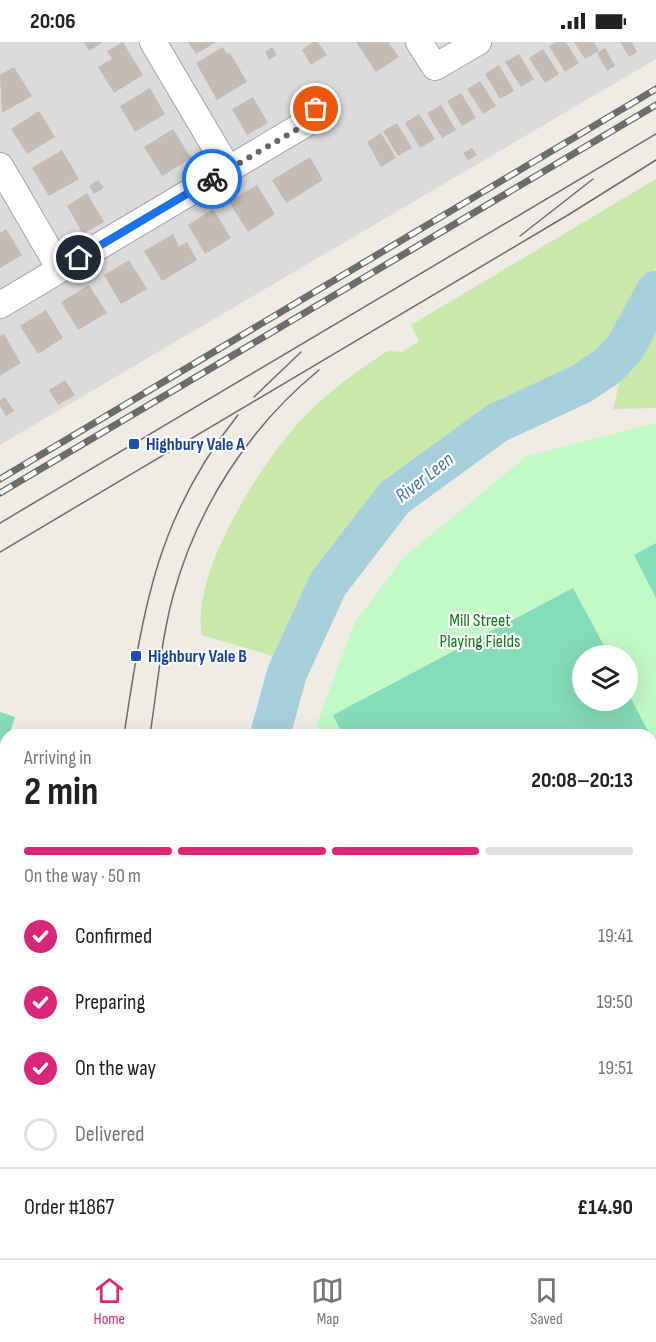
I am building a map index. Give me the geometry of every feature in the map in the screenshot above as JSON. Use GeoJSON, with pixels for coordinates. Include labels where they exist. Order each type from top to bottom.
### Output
{"type":"FeatureCollection","features":[{"type":"Feature","properties":{"kind":"street"},"geometry":{"type":"LineString","coordinates":[[153,42],[228,169]]}},
{"type":"Feature","properties":{"kind":"street"},"geometry":{"type":"LineString","coordinates":[[419,42],[435,67],[478,42]]}},
{"type":"Feature","properties":{"kind":"street"},"geometry":{"type":"LineString","coordinates":[[0,305],[320,116]]}},
{"type":"Feature","properties":{"kind":"street"},"geometry":{"type":"LineString","coordinates":[[0,166],[60,269]]}},
{"type":"Feature","properties":{"kind":"shaded area"},"geometry":{"type":"Polygon","coordinates":[[[0,42],[656,42],[656,59],[0,445],[0,42]]]}},
{"type":"Feature","properties":{"kind":"green space"},"geometry":{"type":"Polygon","coordinates":[[[656,179],[656,268],[620,345],[606,366],[590,380],[483,434],[435,469],[336,584],[296,663],[202,635],[201,610],[207,582],[218,551],[249,491],[285,438],[302,419],[341,384],[384,353],[402,352],[419,341],[411,325],[656,179]]]}},
{"type":"Feature","properties":{"kind":"green space"},"geometry":{"type":"Polygon","coordinates":[[[656,306],[656,408],[613,409],[623,368],[656,306]]]}},
{"type":"Feature","properties":{"kind":"green space","name":"Mill Street Playing Fields"},"geometry":{"type":"Polygon","coordinates":[[[656,423],[656,729],[315,729],[354,624],[403,558],[527,456],[656,423]]]}},
{"type":"Feature","properties":{"kind":"green space"},"geometry":{"type":"Polygon","coordinates":[[[656,543],[656,598],[634,555],[656,543]]]}},
{"type":"Feature","properties":{"kind":"green space"},"geometry":{"type":"Polygon","coordinates":[[[573,588],[604,645],[572,645],[572,711],[637,711],[647,729],[340,729],[333,715],[573,588]]]}},
{"type":"Feature","properties":{"kind":"green space"},"geometry":{"type":"Polygon","coordinates":[[[0,712],[15,717],[11,729],[0,729],[0,712]]]}},
{"type":"Feature","properties":{"kind":"building"},"geometry":{"type":"Polygon","coordinates":[[[84,42],[103,42],[89,51],[84,42]]]}},
{"type":"Feature","properties":{"kind":"building"},"geometry":{"type":"Polygon","coordinates":[[[123,42],[143,75],[114,93],[98,67],[112,59],[107,51],[123,42]]]}},
{"type":"Feature","properties":{"kind":"building"},"geometry":{"type":"Polygon","coordinates":[[[188,42],[216,42],[196,54],[188,42]]]}},
{"type":"Feature","properties":{"kind":"building"},"geometry":{"type":"Polygon","coordinates":[[[313,42],[318,42],[327,55],[311,65],[302,50],[313,42]]]}},
{"type":"Feature","properties":{"kind":"building"},"geometry":{"type":"Polygon","coordinates":[[[356,42],[388,42],[399,57],[376,72],[356,42]]]}},
{"type":"Feature","properties":{"kind":"building"},"geometry":{"type":"Polygon","coordinates":[[[556,42],[566,42],[579,63],[565,72],[549,46],[556,42]]]}},
{"type":"Feature","properties":{"kind":"building"},"geometry":{"type":"Polygon","coordinates":[[[574,42],[594,42],[599,51],[585,59],[574,42]]]}},
{"type":"Feature","properties":{"kind":"building"},"geometry":{"type":"Polygon","coordinates":[[[620,42],[632,42],[637,52],[629,57],[620,42]]]}},
{"type":"Feature","properties":{"kind":"building"},"geometry":{"type":"Polygon","coordinates":[[[223,47],[227,54],[230,53],[247,82],[217,100],[196,63],[223,47]]]}},
{"type":"Feature","properties":{"kind":"building"},"geometry":{"type":"Polygon","coordinates":[[[272,47],[277,55],[269,60],[265,52],[272,47]]]}},
{"type":"Feature","properties":{"kind":"building"},"geometry":{"type":"Polygon","coordinates":[[[605,48],[615,66],[607,71],[597,53],[605,48]]]}},
{"type":"Feature","properties":{"kind":"building"},"geometry":{"type":"Polygon","coordinates":[[[543,49],[559,74],[545,83],[529,58],[543,49]]]}},
{"type":"Feature","properties":{"kind":"building"},"geometry":{"type":"Polygon","coordinates":[[[519,54],[534,79],[521,87],[505,62],[519,54]]]}},
{"type":"Feature","properties":{"kind":"building"},"geometry":{"type":"Polygon","coordinates":[[[499,65],[514,91],[500,99],[485,74],[499,65]]]}},
{"type":"Feature","properties":{"kind":"building"},"geometry":{"type":"Polygon","coordinates":[[[14,67],[32,96],[2,113],[0,75],[14,67]]]}},
{"type":"Feature","properties":{"kind":"building"},"geometry":{"type":"Polygon","coordinates":[[[480,81],[496,106],[483,114],[467,89],[480,81]]]}},
{"type":"Feature","properties":{"kind":"building"},"geometry":{"type":"Polygon","coordinates":[[[150,88],[165,114],[135,132],[120,106],[150,88]]]}},
{"type":"Feature","properties":{"kind":"building"},"geometry":{"type":"Polygon","coordinates":[[[461,93],[476,118],[462,126],[447,101],[461,93]]]}},
{"type":"Feature","properties":{"kind":"building"},"geometry":{"type":"Polygon","coordinates":[[[253,97],[268,123],[247,135],[232,109],[253,97]]]}},
{"type":"Feature","properties":{"kind":"building"},"geometry":{"type":"Polygon","coordinates":[[[441,105],[456,130],[442,138],[427,113],[441,105]]]}},
{"type":"Feature","properties":{"kind":"building"},"geometry":{"type":"Polygon","coordinates":[[[39,111],[55,137],[27,154],[11,129],[39,111]]]}},
{"type":"Feature","properties":{"kind":"building"},"geometry":{"type":"Polygon","coordinates":[[[419,114],[435,139],[420,148],[405,123],[419,114]]]}},
{"type":"Feature","properties":{"kind":"building"},"geometry":{"type":"Polygon","coordinates":[[[397,123],[412,148],[398,156],[383,131],[397,123]]]}},
{"type":"Feature","properties":{"kind":"building"},"geometry":{"type":"Polygon","coordinates":[[[173,129],[191,158],[162,176],[144,147],[173,129]]]}},
{"type":"Feature","properties":{"kind":"building"},"geometry":{"type":"Polygon","coordinates":[[[381,133],[396,158],[381,167],[367,142],[381,133]]]}},
{"type":"Feature","properties":{"kind":"building"},"geometry":{"type":"Polygon","coordinates":[[[472,148],[477,155],[468,160],[463,153],[472,148]]]}},
{"type":"Feature","properties":{"kind":"building"},"geometry":{"type":"Polygon","coordinates":[[[62,150],[79,179],[49,196],[32,168],[62,150]]]}},
{"type":"Feature","properties":{"kind":"building"},"geometry":{"type":"Polygon","coordinates":[[[310,157],[323,180],[286,203],[272,180],[310,157]]]}},
{"type":"Feature","properties":{"kind":"building"},"geometry":{"type":"Polygon","coordinates":[[[98,180],[104,188],[94,194],[89,186],[98,180]]]}},
{"type":"Feature","properties":{"kind":"building"},"geometry":{"type":"Polygon","coordinates":[[[257,185],[275,214],[248,232],[229,202],[257,185]]]}},
{"type":"Feature","properties":{"kind":"building"},"geometry":{"type":"Polygon","coordinates":[[[87,193],[104,222],[83,234],[67,206],[87,193]]]}},
{"type":"Feature","properties":{"kind":"building"},"geometry":{"type":"Polygon","coordinates":[[[213,209],[231,238],[205,254],[188,225],[213,209]]]}},
{"type":"Feature","properties":{"kind":"building"},"geometry":{"type":"Polygon","coordinates":[[[6,229],[22,255],[0,268],[0,233],[6,229]]]}},
{"type":"Feature","properties":{"kind":"building"},"geometry":{"type":"Polygon","coordinates":[[[173,234],[179,246],[187,242],[197,260],[162,281],[144,251],[173,234]]]}},
{"type":"Feature","properties":{"kind":"building"},"geometry":{"type":"Polygon","coordinates":[[[129,260],[147,289],[121,304],[104,275],[129,260]]]}},
{"type":"Feature","properties":{"kind":"building"},"geometry":{"type":"Polygon","coordinates":[[[89,285],[107,313],[78,330],[61,302],[89,285]]]}},
{"type":"Feature","properties":{"kind":"building"},"geometry":{"type":"Polygon","coordinates":[[[46,310],[63,338],[38,354],[20,326],[46,310]]]}},
{"type":"Feature","properties":{"kind":"building"},"geometry":{"type":"Polygon","coordinates":[[[4,334],[21,363],[0,376],[0,336],[4,334]]]}},
{"type":"Feature","properties":{"kind":"building"},"geometry":{"type":"Polygon","coordinates":[[[65,380],[75,395],[58,405],[49,390],[65,380]]]}},
{"type":"Feature","properties":{"kind":"building"},"geometry":{"type":"Polygon","coordinates":[[[5,397],[14,411],[6,416],[0,406],[0,400],[5,397]]]}},
{"type":"Feature","properties":{"kind":"waterway","name":"River Leen"},"geometry":{"type":"LineString","coordinates":[[272,729],[287,673],[328,584],[394,498],[497,423],[581,384],[608,366],[625,348],[656,291]]}},
{"type":"Feature","properties":{"kind":"tram line"},"geometry":{"type":"LineString","coordinates":[[0,523],[656,134]]}},
{"type":"Feature","properties":{"kind":"tram line"},"geometry":{"type":"LineString","coordinates":[[0,552],[568,215],[656,160]]}},
{"type":"Feature","properties":{"kind":"tram line"},"geometry":{"type":"LineString","coordinates":[[520,236],[593,179]]}},
{"type":"Feature","properties":{"kind":"tram line"},"geometry":{"type":"LineString","coordinates":[[254,397],[301,352]]}},
{"type":"Feature","properties":{"kind":"tram line"},"geometry":{"type":"LineString","coordinates":[[151,729],[169,613],[183,563],[196,532],[228,472],[248,444],[293,393],[319,370]]}},
{"type":"Feature","properties":{"kind":"tram line"},"geometry":{"type":"LineString","coordinates":[[125,729],[138,647],[157,566],[188,490],[210,453],[238,415]]}},
{"type":"Feature","properties":{"kind":"railway"},"geometry":{"type":"LineString","coordinates":[[0,479],[656,89]]}},
{"type":"Feature","properties":{"kind":"railway"},"geometry":{"type":"LineString","coordinates":[[0,493],[656,105]]}},
{"type":"Feature","properties":{"kind":"way so far"},"geometry":{"type":"LineString","coordinates":[[212,179],[320,116],[316,109]]}},
{"type":"Feature","properties":{"kind":"place","name":"Highbury Vale A"},"geometry":{"type":"Point","coordinates":[134,444]}},
{"type":"Feature","properties":{"kind":"place","name":"Highbury Vale B"},"geometry":{"type":"Point","coordinates":[136,656]}},
{"type":"Feature","properties":{"kind":"route"},"geometry":{"type":"LineString","coordinates":[[79,258],[212,179]]}}]}
